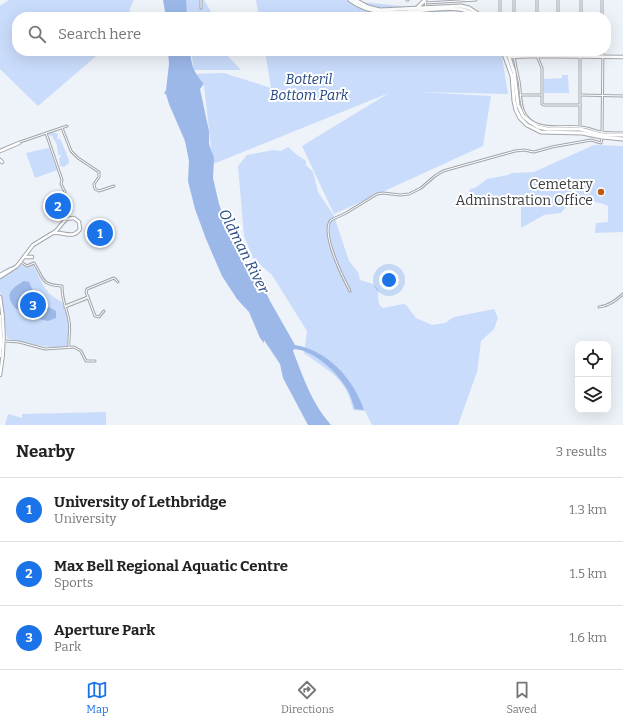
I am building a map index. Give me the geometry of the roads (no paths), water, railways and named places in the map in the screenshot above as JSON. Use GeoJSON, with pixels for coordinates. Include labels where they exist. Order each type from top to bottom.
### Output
{"type":"FeatureCollection","features":[{"type":"Feature","properties":{"kind":"main road"},"geometry":{"type":"LineString","coordinates":[[350,0],[373,11],[389,12],[461,6],[477,12]]}},
{"type":"Feature","properties":{"kind":"main road"},"geometry":{"type":"LineString","coordinates":[[355,0],[368,7],[376,9],[462,9],[470,12]]}},
{"type":"Feature","properties":{"kind":"main road"},"geometry":{"type":"LineString","coordinates":[[417,8],[425,1]]}},
{"type":"Feature","properties":{"kind":"main road"},"geometry":{"type":"LineString","coordinates":[[508,58],[512,76],[515,106],[520,118],[527,125],[541,132],[623,136]]}},
{"type":"Feature","properties":{"kind":"street"},"geometry":{"type":"LineString","coordinates":[[201,0],[201,8]]}},
{"type":"Feature","properties":{"kind":"street"},"geometry":{"type":"LineString","coordinates":[[426,9],[425,1],[476,0]]}},
{"type":"Feature","properties":{"kind":"street"},"geometry":{"type":"LineString","coordinates":[[500,0],[500,12]]}},
{"type":"Feature","properties":{"kind":"street"},"geometry":{"type":"LineString","coordinates":[[514,0],[514,12]]}},
{"type":"Feature","properties":{"kind":"street"},"geometry":{"type":"LineString","coordinates":[[537,0],[537,12]]}},
{"type":"Feature","properties":{"kind":"street"},"geometry":{"type":"LineString","coordinates":[[558,0],[558,12]]}},
{"type":"Feature","properties":{"kind":"street"},"geometry":{"type":"LineString","coordinates":[[581,0],[581,12]]}},
{"type":"Feature","properties":{"kind":"street"},"geometry":{"type":"LineString","coordinates":[[602,0],[602,12]]}},
{"type":"Feature","properties":{"kind":"street"},"geometry":{"type":"LineString","coordinates":[[508,58],[537,56],[623,57]]}},
{"type":"Feature","properties":{"kind":"street"},"geometry":{"type":"LineString","coordinates":[[537,56],[542,68],[542,103],[544,105],[580,105]]}},
{"type":"Feature","properties":{"kind":"street"},"geometry":{"type":"LineString","coordinates":[[514,57],[522,110],[527,116],[536,123],[545,126],[580,127],[602,135]]}},
{"type":"Feature","properties":{"kind":"street"},"geometry":{"type":"LineString","coordinates":[[580,57],[580,127]]}},
{"type":"Feature","properties":{"kind":"street"},"geometry":{"type":"LineString","coordinates":[[350,291],[341,272],[331,244],[328,223],[331,220],[346,213],[378,193],[400,196],[414,192],[439,173],[517,150],[534,152],[588,140],[594,140],[601,143],[603,57]]}},
{"type":"Feature","properties":{"kind":"street"},"geometry":{"type":"LineString","coordinates":[[520,95],[542,95]]}},
{"type":"Feature","properties":{"kind":"street"},"geometry":{"type":"LineString","coordinates":[[580,95],[623,96]]}},
{"type":"Feature","properties":{"kind":"street"},"geometry":{"type":"LineString","coordinates":[[0,152],[18,143],[67,126]]}},
{"type":"Feature","properties":{"kind":"street"},"geometry":{"type":"LineString","coordinates":[[62,128],[71,151],[78,158],[99,172],[99,177],[94,184],[95,189],[99,191],[114,186]]}},
{"type":"Feature","properties":{"kind":"street"},"geometry":{"type":"LineString","coordinates":[[46,133],[62,180],[61,184],[64,192]]}},
{"type":"Feature","properties":{"kind":"street"},"geometry":{"type":"LineString","coordinates":[[1,275],[21,262],[36,243],[60,232],[72,236],[78,233],[80,228],[79,222],[70,217],[66,219],[53,234]]}},
{"type":"Feature","properties":{"kind":"street"},"geometry":{"type":"LineString","coordinates":[[62,224],[62,230],[68,235]]}},
{"type":"Feature","properties":{"kind":"street"},"geometry":{"type":"LineString","coordinates":[[25,257],[32,257],[27,253]]}},
{"type":"Feature","properties":{"kind":"street"},"geometry":{"type":"LineString","coordinates":[[21,262],[27,266],[34,263],[44,281],[52,285],[62,286],[64,307],[70,323],[68,336],[69,347]]}},
{"type":"Feature","properties":{"kind":"street"},"geometry":{"type":"LineString","coordinates":[[104,311],[99,317],[95,316],[86,292],[88,289],[114,278],[118,282]]}},
{"type":"Feature","properties":{"kind":"street"},"geometry":{"type":"LineString","coordinates":[[599,307],[604,307],[613,303],[623,294]]}},
{"type":"Feature","properties":{"kind":"street"},"geometry":{"type":"LineString","coordinates":[[0,297],[4,321],[0,356]]}},
{"type":"Feature","properties":{"kind":"street"},"geometry":{"type":"LineString","coordinates":[[64,307],[89,297]]}},
{"type":"Feature","properties":{"kind":"street"},"geometry":{"type":"LineString","coordinates":[[0,316],[2,341]]}},
{"type":"Feature","properties":{"kind":"street"},"geometry":{"type":"LineString","coordinates":[[0,316],[3,360],[0,375]]}},
{"type":"Feature","properties":{"kind":"street"},"geometry":{"type":"LineString","coordinates":[[0,334],[1,330]]}},
{"type":"Feature","properties":{"kind":"street"},"geometry":{"type":"LineString","coordinates":[[2,341],[15,342],[45,349],[74,347],[81,351],[86,361],[95,361]]}},
{"type":"Feature","properties":{"kind":"place","name":"Cemetary Adminstration Office"},"geometry":{"type":"Point","coordinates":[601,192]}},
{"type":"Feature","properties":{"kind":"place","name":"Max Bell Regional Aquatic Centre"},"geometry":{"type":"Point","coordinates":[58,206]}},
{"type":"Feature","properties":{"kind":"place","name":"University of Lethbridge"},"geometry":{"type":"Point","coordinates":[100,233]}},
{"type":"Feature","properties":{"kind":"place","name":"Aperture Park"},"geometry":{"type":"Point","coordinates":[33,305]}},
{"type":"Feature","properties":{"kind":"park label","name":"Botteril Bottom Park"},"geometry":{"type":"Point","coordinates":[309,88]}},
{"type":"Feature","properties":{"kind":"water label","name":"Oldman River"},"geometry":{"type":"Point","coordinates":[244,251]}}]}
